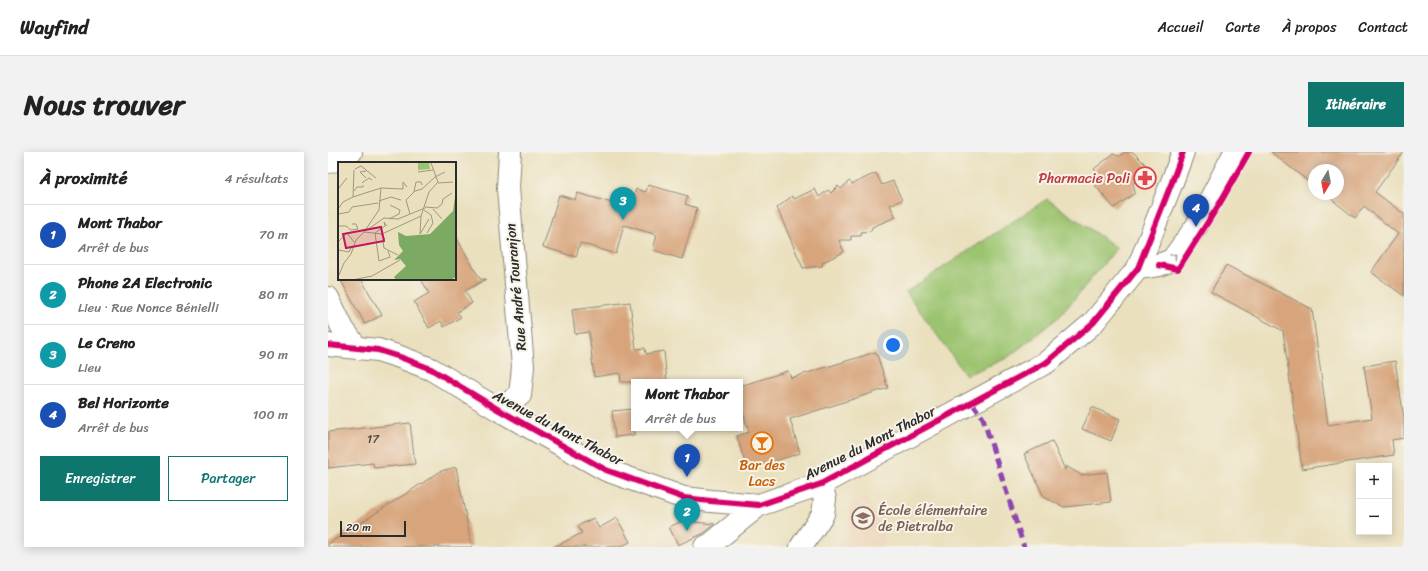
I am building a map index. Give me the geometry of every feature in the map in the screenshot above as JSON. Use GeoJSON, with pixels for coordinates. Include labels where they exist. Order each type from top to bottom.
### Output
{"type":"FeatureCollection","features":[{"type":"Feature","properties":{"kind":"street"},"geometry":{"type":"LineString","coordinates":[[328,162],[343,158],[351,152]]}},
{"type":"Feature","properties":{"kind":"street","name":"Rue André Touranjon"},"geometry":{"type":"LineString","coordinates":[[499,410],[520,396],[523,367],[508,188],[510,152]]}},
{"type":"Feature","properties":{"kind":"street","name":"Avenue du Mont Thabor"},"geometry":{"type":"LineString","coordinates":[[328,345],[378,350],[393,354],[431,369],[499,410],[613,473],[684,498],[759,505],[821,484],[1047,362],[1093,323],[1138,268],[1183,152]]}},
{"type":"Feature","properties":{"kind":"street"},"geometry":{"type":"LineString","coordinates":[[1138,268],[1159,265],[1172,260],[1196,227],[1235,152]]}},
{"type":"Feature","properties":{"kind":"street"},"geometry":{"type":"LineString","coordinates":[[328,298],[343,329],[357,348]]}},
{"type":"Feature","properties":{"kind":"street"},"geometry":{"type":"LineString","coordinates":[[801,547],[823,514],[825,499],[821,484]]}},
{"type":"Feature","properties":{"kind":"street"},"geometry":{"type":"LineString","coordinates":[[705,547],[711,544],[759,505]]}},
{"type":"Feature","properties":{"kind":"shaded area","name":"École élémentaire de Pietralba"},"geometry":{"type":"Polygon","coordinates":[[[868,498],[888,547],[836,547],[848,534],[850,502],[868,498]]]}},
{"type":"Feature","properties":{"kind":"green space"},"geometry":{"type":"Polygon","coordinates":[[[1047,199],[1117,248],[1060,316],[1007,358],[966,375],[906,292],[1047,199]]]}},
{"type":"Feature","properties":{"kind":"building"},"geometry":{"type":"Polygon","coordinates":[[[1125,152],[1133,152],[1146,165],[1146,173],[1133,183],[1135,193],[1114,208],[1093,183],[1100,177],[1094,169],[1113,154],[1119,156],[1125,152]]]}},
{"type":"Feature","properties":{"kind":"building"},"geometry":{"type":"Polygon","coordinates":[[[1271,152],[1404,152],[1375,192],[1404,214],[1404,296],[1371,272],[1398,234],[1364,206],[1355,218],[1332,200],[1344,200],[1344,164],[1308,164],[1308,181],[1271,152]]]}},
{"type":"Feature","properties":{"kind":"building"},"geometry":{"type":"Polygon","coordinates":[[[876,173],[882,185],[893,181],[902,200],[890,205],[896,217],[872,227],[871,231],[861,232],[861,236],[851,236],[851,240],[839,240],[844,252],[823,262],[822,266],[803,268],[777,208],[792,196],[794,199],[815,189],[819,197],[828,190],[831,193],[838,186],[841,189],[849,181],[852,184],[876,173]]]}},
{"type":"Feature","properties":{"kind":"building"},"geometry":{"type":"Polygon","coordinates":[[[648,185],[688,196],[685,204],[697,208],[682,259],[653,250],[657,235],[624,225],[616,254],[580,243],[576,257],[543,247],[559,195],[575,200],[577,193],[630,208],[636,189],[646,192],[648,185]]]}},
{"type":"Feature","properties":{"kind":"building"},"geometry":{"type":"Polygon","coordinates":[[[456,237],[480,279],[486,279],[465,291],[472,303],[457,312],[461,317],[444,327],[441,321],[429,328],[414,302],[429,293],[422,280],[456,280],[456,237]]]}},
{"type":"Feature","properties":{"kind":"building"},"geometry":{"type":"Polygon","coordinates":[[[1226,265],[1312,309],[1328,425],[1372,418],[1364,366],[1395,361],[1404,418],[1404,438],[1392,440],[1394,455],[1302,469],[1283,331],[1211,292],[1226,265]]]}},
{"type":"Feature","properties":{"kind":"building"},"geometry":{"type":"Polygon","coordinates":[[[341,280],[362,280],[382,315],[365,324],[341,280]]]}},
{"type":"Feature","properties":{"kind":"building"},"geometry":{"type":"Polygon","coordinates":[[[630,302],[636,349],[645,348],[646,354],[664,351],[667,379],[631,379],[631,382],[621,382],[620,373],[594,377],[589,332],[575,334],[572,309],[630,302]]]}},
{"type":"Feature","properties":{"kind":"building"},"geometry":{"type":"Polygon","coordinates":[[[876,352],[888,388],[790,419],[800,453],[747,470],[737,436],[749,432],[743,413],[743,385],[788,371],[791,378],[876,352]]]}},
{"type":"Feature","properties":{"kind":"building"},"geometry":{"type":"Polygon","coordinates":[[[1092,407],[1120,419],[1111,441],[1082,429],[1092,407]]]}},
{"type":"Feature","properties":{"kind":"building"},"geometry":{"type":"Polygon","coordinates":[[[631,409],[631,431],[634,431],[634,435],[615,437],[612,411],[631,409]]]}},
{"type":"Feature","properties":{"kind":"building"},"geometry":{"type":"Polygon","coordinates":[[[410,423],[415,464],[374,468],[373,463],[328,468],[328,432],[410,423]]]}},
{"type":"Feature","properties":{"kind":"building"},"geometry":{"type":"Polygon","coordinates":[[[1052,441],[1065,470],[1066,466],[1081,475],[1107,472],[1111,502],[1064,507],[1044,497],[1024,454],[1052,441]]]}},
{"type":"Feature","properties":{"kind":"building"},"geometry":{"type":"Polygon","coordinates":[[[456,467],[472,547],[328,547],[328,544],[441,471],[456,467]]]}},
{"type":"Feature","properties":{"kind":"building"},"geometry":{"type":"Polygon","coordinates":[[[593,518],[599,528],[617,518],[630,542],[620,547],[554,547],[582,533],[578,526],[593,518]]]}},
{"type":"Feature","properties":{"kind":"building"},"geometry":{"type":"Polygon","coordinates":[[[682,521],[715,524],[704,533],[678,545],[669,527],[682,521]]]}},
{"type":"Feature","properties":{"kind":"marked path"},"geometry":{"type":"LineString","coordinates":[[972,403],[983,418],[1024,547]]}},
{"type":"Feature","properties":{"kind":"cycle path"},"geometry":{"type":"LineString","coordinates":[[328,345],[378,350],[431,369],[499,410],[606,470],[684,498],[759,505],[821,484],[1047,362],[1093,323],[1138,268],[1183,152]]}},
{"type":"Feature","properties":{"kind":"cycle path"},"geometry":{"type":"LineString","coordinates":[[1159,265],[1178,269],[1220,203],[1249,152]]}},
{"type":"Feature","properties":{"kind":"place","name":"Pharmacie Poli"},"geometry":{"type":"Point","coordinates":[1145,178]}},
{"type":"Feature","properties":{"kind":"place","name":"Le Creno"},"geometry":{"type":"Point","coordinates":[623,220]}},
{"type":"Feature","properties":{"kind":"place","name":"Bel Horizonte"},"geometry":{"type":"Point","coordinates":[1196,227]}},
{"type":"Feature","properties":{"kind":"place","name":"Bar des Lacs"},"geometry":{"type":"Point","coordinates":[762,443]}},
{"type":"Feature","properties":{"kind":"place","name":"Mont Thabor"},"geometry":{"type":"Point","coordinates":[687,477]}},
{"type":"Feature","properties":{"kind":"place","name":"École élémentaire de Pietralba"},"geometry":{"type":"Point","coordinates":[863,518]}},
{"type":"Feature","properties":{"kind":"place","name":"Phone 2A Electronic"},"geometry":{"type":"Point","coordinates":[687,531]}}]}
